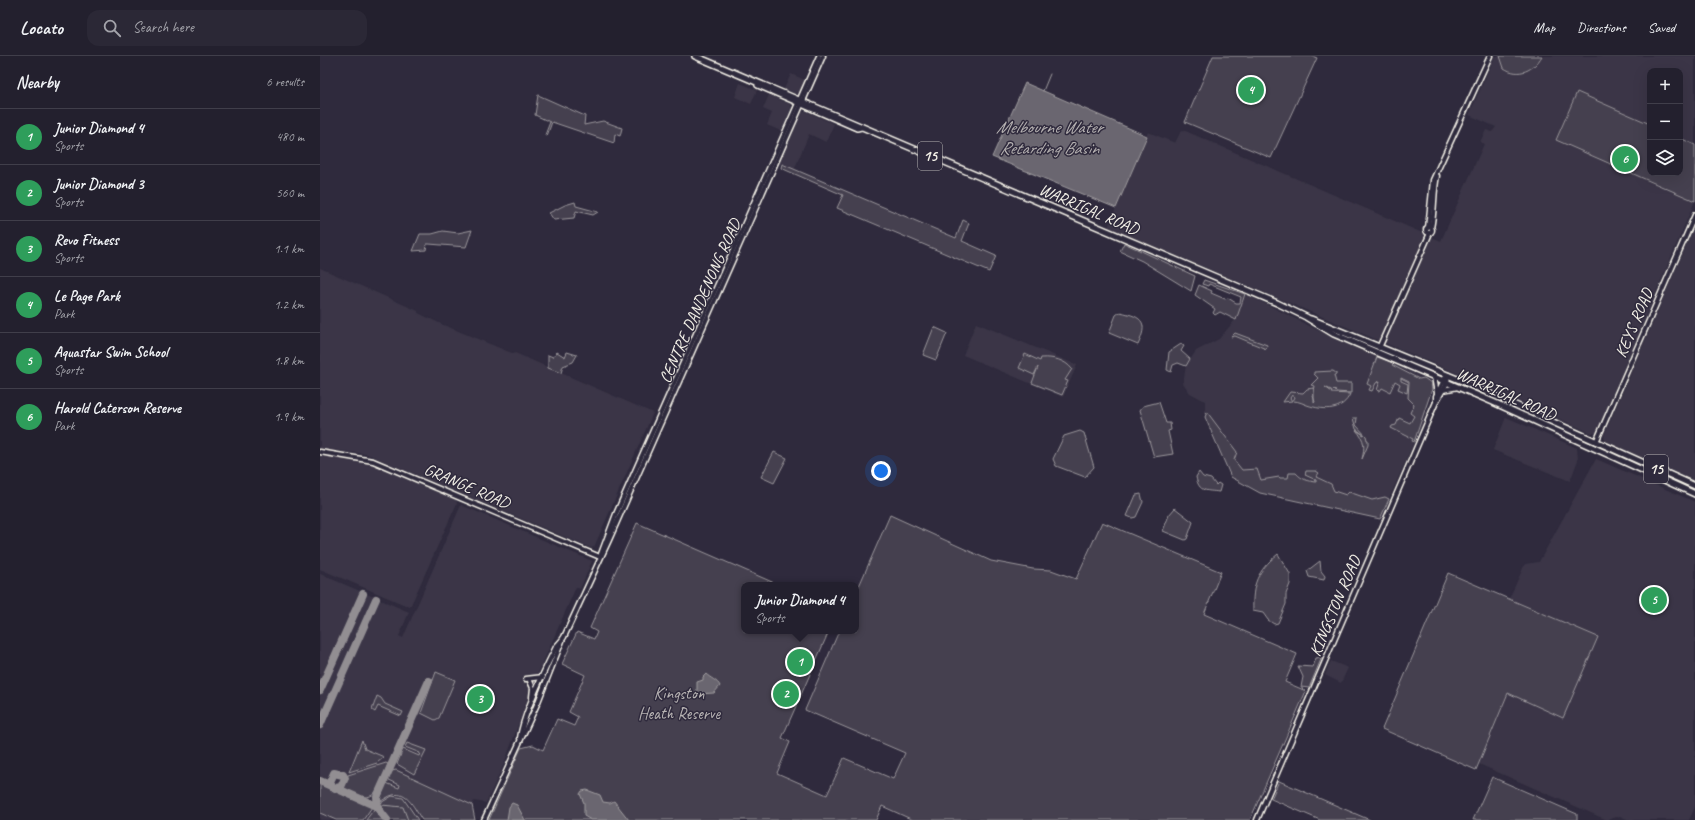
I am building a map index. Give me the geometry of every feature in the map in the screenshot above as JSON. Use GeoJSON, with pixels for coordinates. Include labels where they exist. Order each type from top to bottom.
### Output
{"type":"FeatureCollection","features":[{"type":"Feature","properties":{"kind":"highway","name":"WARRIGAL ROAD"},"geometry":{"type":"LineString","coordinates":[[695,56],[801,102],[853,127],[861,127],[1254,294],[1306,317],[1334,334],[1458,387],[1695,494]]}},
{"type":"Feature","properties":{"kind":"highway","name":"WARRIGAL ROAD"},"geometry":{"type":"LineString","coordinates":[[1306,317],[1320,321],[1448,375],[1695,486]]}},
{"type":"Feature","properties":{"kind":"highway"},"geometry":{"type":"LineString","coordinates":[[1593,448],[1596,442]]}},
{"type":"Feature","properties":{"kind":"main road","name":"CENTRE DANDENONG ROAD"},"geometry":{"type":"LineString","coordinates":[[801,102],[819,56]]}},
{"type":"Feature","properties":{"kind":"main road","name":"CENTRE DANDENONG ROAD"},"geometry":{"type":"LineString","coordinates":[[484,820],[520,738],[538,702],[562,641],[600,557],[602,547],[626,491],[823,56]]}},
{"type":"Feature","properties":{"kind":"main road"},"geometry":{"type":"LineString","coordinates":[[1377,352],[1429,230],[1435,211],[1435,188],[1438,171],[1490,56]]}},
{"type":"Feature","properties":{"kind":"main road","name":"KEYS ROAD"},"geometry":{"type":"LineString","coordinates":[[1596,442],[1695,215]]}},
{"type":"Feature","properties":{"kind":"main road","name":"KINGSTON ROAD"},"geometry":{"type":"LineString","coordinates":[[1256,820],[1436,402],[1443,390],[1448,375]]}},
{"type":"Feature","properties":{"kind":"main road"},"geometry":{"type":"LineString","coordinates":[[1434,377],[1437,394]]}},
{"type":"Feature","properties":{"kind":"main road","name":"KINGSTON ROAD"},"geometry":{"type":"LineString","coordinates":[[1436,402],[1437,394],[1445,382]]}},
{"type":"Feature","properties":{"kind":"main road"},"geometry":{"type":"LineString","coordinates":[[1443,390],[1458,387]]}},
{"type":"Feature","properties":{"kind":"main road","name":"GRANGE ROAD"},"geometry":{"type":"LineString","coordinates":[[320,452],[373,461],[600,557]]}},
{"type":"Feature","properties":{"kind":"main road","name":"CENTRE DANDENONG ROAD"},"geometry":{"type":"LineString","coordinates":[[520,738],[521,730],[532,701],[557,646],[562,641]]}},
{"type":"Feature","properties":{"kind":"main road"},"geometry":{"type":"LineString","coordinates":[[532,701],[533,688],[528,680],[543,677]]}},
{"type":"Feature","properties":{"kind":"shaded area"},"geometry":{"type":"Polygon","coordinates":[[[1495,56],[1695,56],[1695,145],[1683,139],[1683,68],[1647,68],[1647,123],[1577,92],[1556,140],[1695,201],[1596,433],[1591,433],[1454,372],[1108,227],[1148,132],[1175,143],[1183,130],[1441,241],[1484,144],[1480,142],[1486,130],[1492,132],[1496,127],[1469,115],[1495,56]]]}},
{"type":"Feature","properties":{"kind":"shaded area"},"geometry":{"type":"Polygon","coordinates":[[[791,74],[805,80],[800,92],[796,94],[784,89],[791,74]]]}},
{"type":"Feature","properties":{"kind":"shaded area"},"geometry":{"type":"Polygon","coordinates":[[[740,83],[757,90],[751,104],[735,97],[740,83]]]}},
{"type":"Feature","properties":{"kind":"shaded area"},"geometry":{"type":"Polygon","coordinates":[[[769,95],[790,104],[792,108],[781,131],[767,125],[772,113],[763,109],[769,95]]]}},
{"type":"Feature","properties":{"kind":"shaded area"},"geometry":{"type":"Polygon","coordinates":[[[805,111],[834,124],[826,142],[809,134],[794,170],[778,163],[802,112],[805,111]]]}},
{"type":"Feature","properties":{"kind":"shaded area"},"geometry":{"type":"Polygon","coordinates":[[[1695,225],[1695,481],[1605,441],[1604,435],[1695,225]]]}},
{"type":"Feature","properties":{"kind":"shaded area"},"geometry":{"type":"Polygon","coordinates":[[[320,268],[418,311],[418,313],[441,324],[514,354],[515,353],[653,413],[594,547],[591,548],[367,454],[320,449],[320,268]]]}},
{"type":"Feature","properties":{"kind":"shaded area"},"geometry":{"type":"Polygon","coordinates":[[[1246,294],[1335,339],[1398,365],[1431,383],[1432,389],[1422,424],[1380,519],[1260,493],[1231,477],[1205,417],[1205,401],[1190,393],[1183,383],[1186,366],[1196,351],[1219,339],[1235,320],[1246,294]]]}},
{"type":"Feature","properties":{"kind":"shaded area"},"geometry":{"type":"Polygon","coordinates":[[[976,323],[1077,365],[1063,397],[963,355],[976,323]]]}},
{"type":"Feature","properties":{"kind":"shaded area"},"geometry":{"type":"Polygon","coordinates":[[[1506,417],[1577,448],[1578,460],[1570,481],[1493,450],[1506,417]]]}},
{"type":"Feature","properties":{"kind":"shaded area"},"geometry":{"type":"Polygon","coordinates":[[[320,455],[370,462],[456,499],[457,503],[410,607],[320,569],[320,455]]]}},
{"type":"Feature","properties":{"kind":"shaded area"},"geometry":{"type":"Polygon","coordinates":[[[1596,459],[1695,502],[1695,807],[1689,820],[1629,820],[1620,816],[1607,820],[1479,764],[1508,693],[1598,637],[1509,599],[1525,564],[1539,562],[1596,459]]]}},
{"type":"Feature","properties":{"kind":"shaded area"},"geometry":{"type":"Polygon","coordinates":[[[461,505],[592,561],[580,589],[576,587],[533,685],[504,764],[486,803],[474,801],[472,805],[475,820],[320,820],[320,574],[409,612],[399,636],[403,638],[461,505]]]}},
{"type":"Feature","properties":{"kind":"shaded area"},"geometry":{"type":"Polygon","coordinates":[[[1331,661],[1348,668],[1341,683],[1325,675],[1331,661]]]}},
{"type":"Feature","properties":{"kind":"green space"},"geometry":{"type":"Polygon","coordinates":[[[1213,56],[1312,56],[1317,58],[1271,158],[1185,122],[1213,56]]]}},
{"type":"Feature","properties":{"kind":"green space"},"geometry":{"type":"Polygon","coordinates":[[[1500,56],[1542,56],[1530,69],[1515,72],[1504,68],[1500,56]]]}},
{"type":"Feature","properties":{"kind":"green space"},"geometry":{"type":"Polygon","coordinates":[[[1577,92],[1647,123],[1647,176],[1683,176],[1683,139],[1695,145],[1695,201],[1556,140],[1577,92]]]}},
{"type":"Feature","properties":{"kind":"green space"},"geometry":{"type":"Polygon","coordinates":[[[538,95],[585,116],[584,125],[603,121],[622,128],[620,136],[615,134],[614,143],[552,122],[547,136],[545,135],[550,122],[535,115],[538,95]]]}},
{"type":"Feature","properties":{"kind":"green space"},"geometry":{"type":"Polygon","coordinates":[[[782,164],[956,238],[963,220],[969,223],[962,241],[996,256],[989,272],[837,208],[843,195],[781,168],[782,164]]]}},
{"type":"Feature","properties":{"kind":"green space"},"geometry":{"type":"Polygon","coordinates":[[[575,202],[576,206],[598,212],[593,215],[576,211],[574,218],[554,220],[549,213],[565,205],[575,202]]]}},
{"type":"Feature","properties":{"kind":"green space"},"geometry":{"type":"Polygon","coordinates":[[[472,230],[466,247],[427,244],[426,250],[413,251],[420,234],[432,234],[443,231],[458,233],[472,230]]]}},
{"type":"Feature","properties":{"kind":"green space"},"geometry":{"type":"Polygon","coordinates":[[[1124,243],[1195,276],[1191,291],[1142,261],[1120,251],[1124,243]]]}},
{"type":"Feature","properties":{"kind":"green space"},"geometry":{"type":"Polygon","coordinates":[[[1204,280],[1245,294],[1236,320],[1220,312],[1215,315],[1213,313],[1215,309],[1195,295],[1199,285],[1212,291],[1211,293],[1225,299],[1228,298],[1236,303],[1240,303],[1241,297],[1209,284],[1208,286],[1202,284],[1204,280]]]}},
{"type":"Feature","properties":{"kind":"green space"},"geometry":{"type":"Polygon","coordinates":[[[1120,312],[1134,316],[1142,322],[1143,331],[1138,345],[1109,333],[1116,315],[1120,312]]]}},
{"type":"Feature","properties":{"kind":"green space"},"geometry":{"type":"Polygon","coordinates":[[[934,327],[947,333],[936,360],[923,355],[934,327]]]}},
{"type":"Feature","properties":{"kind":"green space"},"geometry":{"type":"Polygon","coordinates":[[[1235,333],[1267,345],[1266,349],[1235,336],[1231,337],[1235,333]]]}},
{"type":"Feature","properties":{"kind":"green space"},"geometry":{"type":"Polygon","coordinates":[[[1181,344],[1184,346],[1181,351],[1190,359],[1186,366],[1178,363],[1173,365],[1171,372],[1167,370],[1169,352],[1181,344]]]}},
{"type":"Feature","properties":{"kind":"green space"},"geometry":{"type":"Polygon","coordinates":[[[557,352],[565,357],[567,352],[577,355],[573,362],[563,366],[561,373],[548,368],[548,355],[553,357],[557,352]]]}},
{"type":"Feature","properties":{"kind":"green space"},"geometry":{"type":"Polygon","coordinates":[[[1025,354],[1040,361],[1041,358],[1058,360],[1066,363],[1072,369],[1065,380],[1068,381],[1062,395],[1032,383],[1038,367],[1034,375],[1019,368],[1025,354]]]}},
{"type":"Feature","properties":{"kind":"green space"},"geometry":{"type":"Polygon","coordinates":[[[1377,357],[1394,363],[1392,365],[1419,379],[1424,378],[1431,383],[1432,389],[1414,442],[1412,441],[1413,439],[1391,428],[1392,426],[1396,425],[1399,418],[1410,423],[1414,416],[1410,413],[1414,404],[1408,398],[1409,382],[1401,378],[1401,381],[1408,384],[1407,393],[1398,389],[1400,384],[1395,381],[1390,392],[1382,388],[1380,391],[1377,390],[1380,381],[1376,383],[1372,391],[1369,390],[1371,386],[1367,384],[1377,357]]]}},
{"type":"Feature","properties":{"kind":"green space"},"geometry":{"type":"Polygon","coordinates":[[[1333,371],[1336,373],[1336,375],[1334,375],[1336,383],[1351,383],[1351,393],[1336,392],[1335,389],[1333,391],[1325,387],[1332,392],[1331,393],[1350,394],[1347,400],[1338,407],[1326,409],[1313,407],[1293,401],[1295,397],[1292,395],[1290,398],[1292,401],[1283,402],[1290,392],[1303,393],[1307,389],[1313,388],[1314,391],[1315,386],[1311,385],[1318,378],[1314,372],[1333,371]]]}},
{"type":"Feature","properties":{"kind":"green space"},"geometry":{"type":"Polygon","coordinates":[[[1159,402],[1166,423],[1170,423],[1171,430],[1168,431],[1173,454],[1154,457],[1140,410],[1143,406],[1159,402]]]}},
{"type":"Feature","properties":{"kind":"green space"},"geometry":{"type":"Polygon","coordinates":[[[1207,412],[1237,452],[1234,460],[1242,470],[1257,469],[1261,480],[1279,477],[1288,478],[1289,473],[1296,473],[1303,479],[1316,482],[1316,480],[1305,475],[1306,471],[1316,471],[1319,473],[1316,477],[1331,484],[1334,491],[1346,495],[1349,492],[1372,500],[1385,497],[1389,499],[1380,519],[1260,493],[1231,477],[1205,417],[1207,412]]]}},
{"type":"Feature","properties":{"kind":"green space"},"geometry":{"type":"Polygon","coordinates":[[[1353,418],[1357,418],[1356,425],[1366,436],[1368,440],[1368,445],[1362,459],[1364,444],[1356,430],[1364,435],[1356,429],[1353,418]]]}},
{"type":"Feature","properties":{"kind":"green space"},"geometry":{"type":"Polygon","coordinates":[[[1080,431],[1084,433],[1094,467],[1085,477],[1056,466],[1053,459],[1064,436],[1080,431]]]}},
{"type":"Feature","properties":{"kind":"green space"},"geometry":{"type":"Polygon","coordinates":[[[774,452],[787,458],[774,483],[761,477],[774,452]]]}},
{"type":"Feature","properties":{"kind":"green space"},"geometry":{"type":"Polygon","coordinates":[[[1199,472],[1203,477],[1211,479],[1216,485],[1218,483],[1221,485],[1219,492],[1207,491],[1199,486],[1196,477],[1199,472]]]}},
{"type":"Feature","properties":{"kind":"green space"},"geometry":{"type":"Polygon","coordinates":[[[1141,494],[1143,502],[1136,517],[1132,518],[1127,516],[1136,495],[1141,494]]]}},
{"type":"Feature","properties":{"kind":"green space"},"geometry":{"type":"Polygon","coordinates":[[[1175,508],[1193,522],[1187,539],[1185,540],[1163,531],[1169,515],[1175,508]]]}},
{"type":"Feature","properties":{"kind":"green space","name":"Kingston Heath Reserve"},"geometry":{"type":"Polygon","coordinates":[[[890,515],[991,561],[1033,569],[1051,570],[1076,579],[1102,522],[1221,572],[1204,614],[1297,654],[1285,682],[1306,691],[1250,820],[913,820],[882,806],[876,820],[489,820],[521,748],[533,745],[543,750],[557,719],[574,726],[578,717],[569,712],[585,675],[562,664],[577,632],[594,639],[597,632],[590,628],[637,523],[772,582],[741,582],[741,634],[828,634],[782,738],[790,742],[777,773],[827,795],[844,758],[893,779],[905,753],[805,710],[838,634],[859,634],[859,586],[890,515]]]}},
{"type":"Feature","properties":{"kind":"green space"},"geometry":{"type":"Polygon","coordinates":[[[1278,554],[1290,574],[1290,584],[1286,594],[1286,604],[1278,623],[1274,624],[1268,620],[1263,613],[1253,611],[1253,601],[1257,579],[1265,566],[1278,554]]]}},
{"type":"Feature","properties":{"kind":"green space"},"geometry":{"type":"Polygon","coordinates":[[[1320,561],[1321,571],[1325,576],[1324,580],[1309,577],[1307,571],[1320,561]]]}},
{"type":"Feature","properties":{"kind":"green space"},"geometry":{"type":"Polygon","coordinates":[[[1448,573],[1598,637],[1563,718],[1508,693],[1476,770],[1382,729],[1448,573]]]}},
{"type":"Feature","properties":{"kind":"green space"},"geometry":{"type":"Polygon","coordinates":[[[1322,657],[1309,688],[1301,687],[1303,677],[1298,666],[1313,667],[1316,658],[1322,657]]]}},
{"type":"Feature","properties":{"kind":"green space"},"geometry":{"type":"Polygon","coordinates":[[[436,672],[455,680],[439,718],[435,720],[421,713],[436,672]]]}},
{"type":"Feature","properties":{"kind":"green space"},"geometry":{"type":"Polygon","coordinates":[[[377,696],[381,698],[385,704],[403,712],[401,716],[378,706],[375,712],[372,710],[377,696]]]}},
{"type":"Feature","properties":{"kind":"green space"},"geometry":{"type":"Polygon","coordinates":[[[362,740],[365,749],[384,757],[377,763],[349,772],[362,740]]]}},
{"type":"Feature","properties":{"kind":"green space"},"geometry":{"type":"Polygon","coordinates":[[[407,743],[426,750],[414,774],[397,764],[403,749],[419,756],[420,753],[405,747],[407,743]]]}},
{"type":"Feature","properties":{"kind":"green space"},"geometry":{"type":"Polygon","coordinates":[[[386,763],[388,764],[381,783],[375,793],[370,796],[365,797],[358,795],[344,788],[348,775],[386,763]]]}},
{"type":"Feature","properties":{"kind":"green space"},"geometry":{"type":"Polygon","coordinates":[[[396,770],[472,805],[475,820],[422,820],[410,802],[403,796],[398,795],[391,796],[379,802],[386,783],[399,788],[400,785],[387,779],[392,771],[396,770]]]}},
{"type":"Feature","properties":{"kind":"green space"},"geometry":{"type":"Polygon","coordinates":[[[1492,777],[1577,814],[1577,820],[1473,820],[1492,777]]]}},
{"type":"Feature","properties":{"kind":"green space"},"geometry":{"type":"Polygon","coordinates":[[[1279,781],[1370,820],[1320,820],[1271,799],[1279,781]]]}},
{"type":"Feature","properties":{"kind":"green space"},"geometry":{"type":"Polygon","coordinates":[[[320,783],[372,807],[363,820],[336,820],[320,813],[320,783]]]}},
{"type":"Feature","properties":{"kind":"green space"},"geometry":{"type":"Polygon","coordinates":[[[392,796],[403,798],[418,820],[389,820],[379,804],[392,796]]]}},
{"type":"Feature","properties":{"kind":"green space"},"geometry":{"type":"Polygon","coordinates":[[[375,808],[383,820],[366,820],[375,808]]]}},
{"type":"Feature","properties":{"kind":"water","name":"Melbourne Water Retarding Basin"},"geometry":{"type":"Polygon","coordinates":[[[1025,83],[1147,136],[1116,208],[992,157],[1025,83]]]}},
{"type":"Feature","properties":{"kind":"water"},"geometry":{"type":"Polygon","coordinates":[[[706,674],[720,686],[714,693],[697,695],[695,694],[697,691],[697,682],[703,680],[703,677],[706,674]]]}},
{"type":"Feature","properties":{"kind":"water"},"geometry":{"type":"Polygon","coordinates":[[[587,790],[600,795],[603,802],[610,803],[614,801],[629,820],[591,820],[584,816],[584,803],[580,794],[582,791],[587,790]]]}},
{"type":"Feature","properties":{"kind":"water"},"geometry":{"type":"Polygon","coordinates":[[[512,803],[517,805],[525,820],[507,820],[509,807],[512,803]]]}},
{"type":"Feature","properties":{"kind":"waterway"},"geometry":{"type":"LineString","coordinates":[[1043,91],[1050,74]]}},
{"type":"Feature","properties":{"kind":"waterway"},"geometry":{"type":"LineString","coordinates":[[381,805],[403,807],[408,820]]}},
{"type":"Feature","properties":{"kind":"taxiway"},"geometry":{"type":"LineString","coordinates":[[320,690],[363,594]]}},
{"type":"Feature","properties":{"kind":"taxiway"},"geometry":{"type":"LineString","coordinates":[[320,725],[376,599]]}},
{"type":"Feature","properties":{"kind":"taxiway"},"geometry":{"type":"LineString","coordinates":[[378,808],[377,797],[429,681]]}},
{"type":"Feature","properties":{"kind":"taxiway"},"geometry":{"type":"LineString","coordinates":[[332,787],[330,782],[334,773],[343,775],[345,778],[341,787],[336,788]]}},
{"type":"Feature","properties":{"kind":"taxiway"},"geometry":{"type":"LineString","coordinates":[[320,781],[376,806],[387,820]]}},
{"type":"Feature","properties":{"kind":"place","name":"Le Page Park"},"geometry":{"type":"Point","coordinates":[1251,90]}},
{"type":"Feature","properties":{"kind":"place","name":"Harold Caterson Reserve"},"geometry":{"type":"Point","coordinates":[1625,159]}},
{"type":"Feature","properties":{"kind":"place","name":"Aquastar Swim School"},"geometry":{"type":"Point","coordinates":[1654,600]}},
{"type":"Feature","properties":{"kind":"place","name":"Junior Diamond 4"},"geometry":{"type":"Point","coordinates":[800,662]}},
{"type":"Feature","properties":{"kind":"place","name":"Junior Diamond 3"},"geometry":{"type":"Point","coordinates":[786,694]}},
{"type":"Feature","properties":{"kind":"place","name":"Revo Fitness"},"geometry":{"type":"Point","coordinates":[480,699]}}]}
